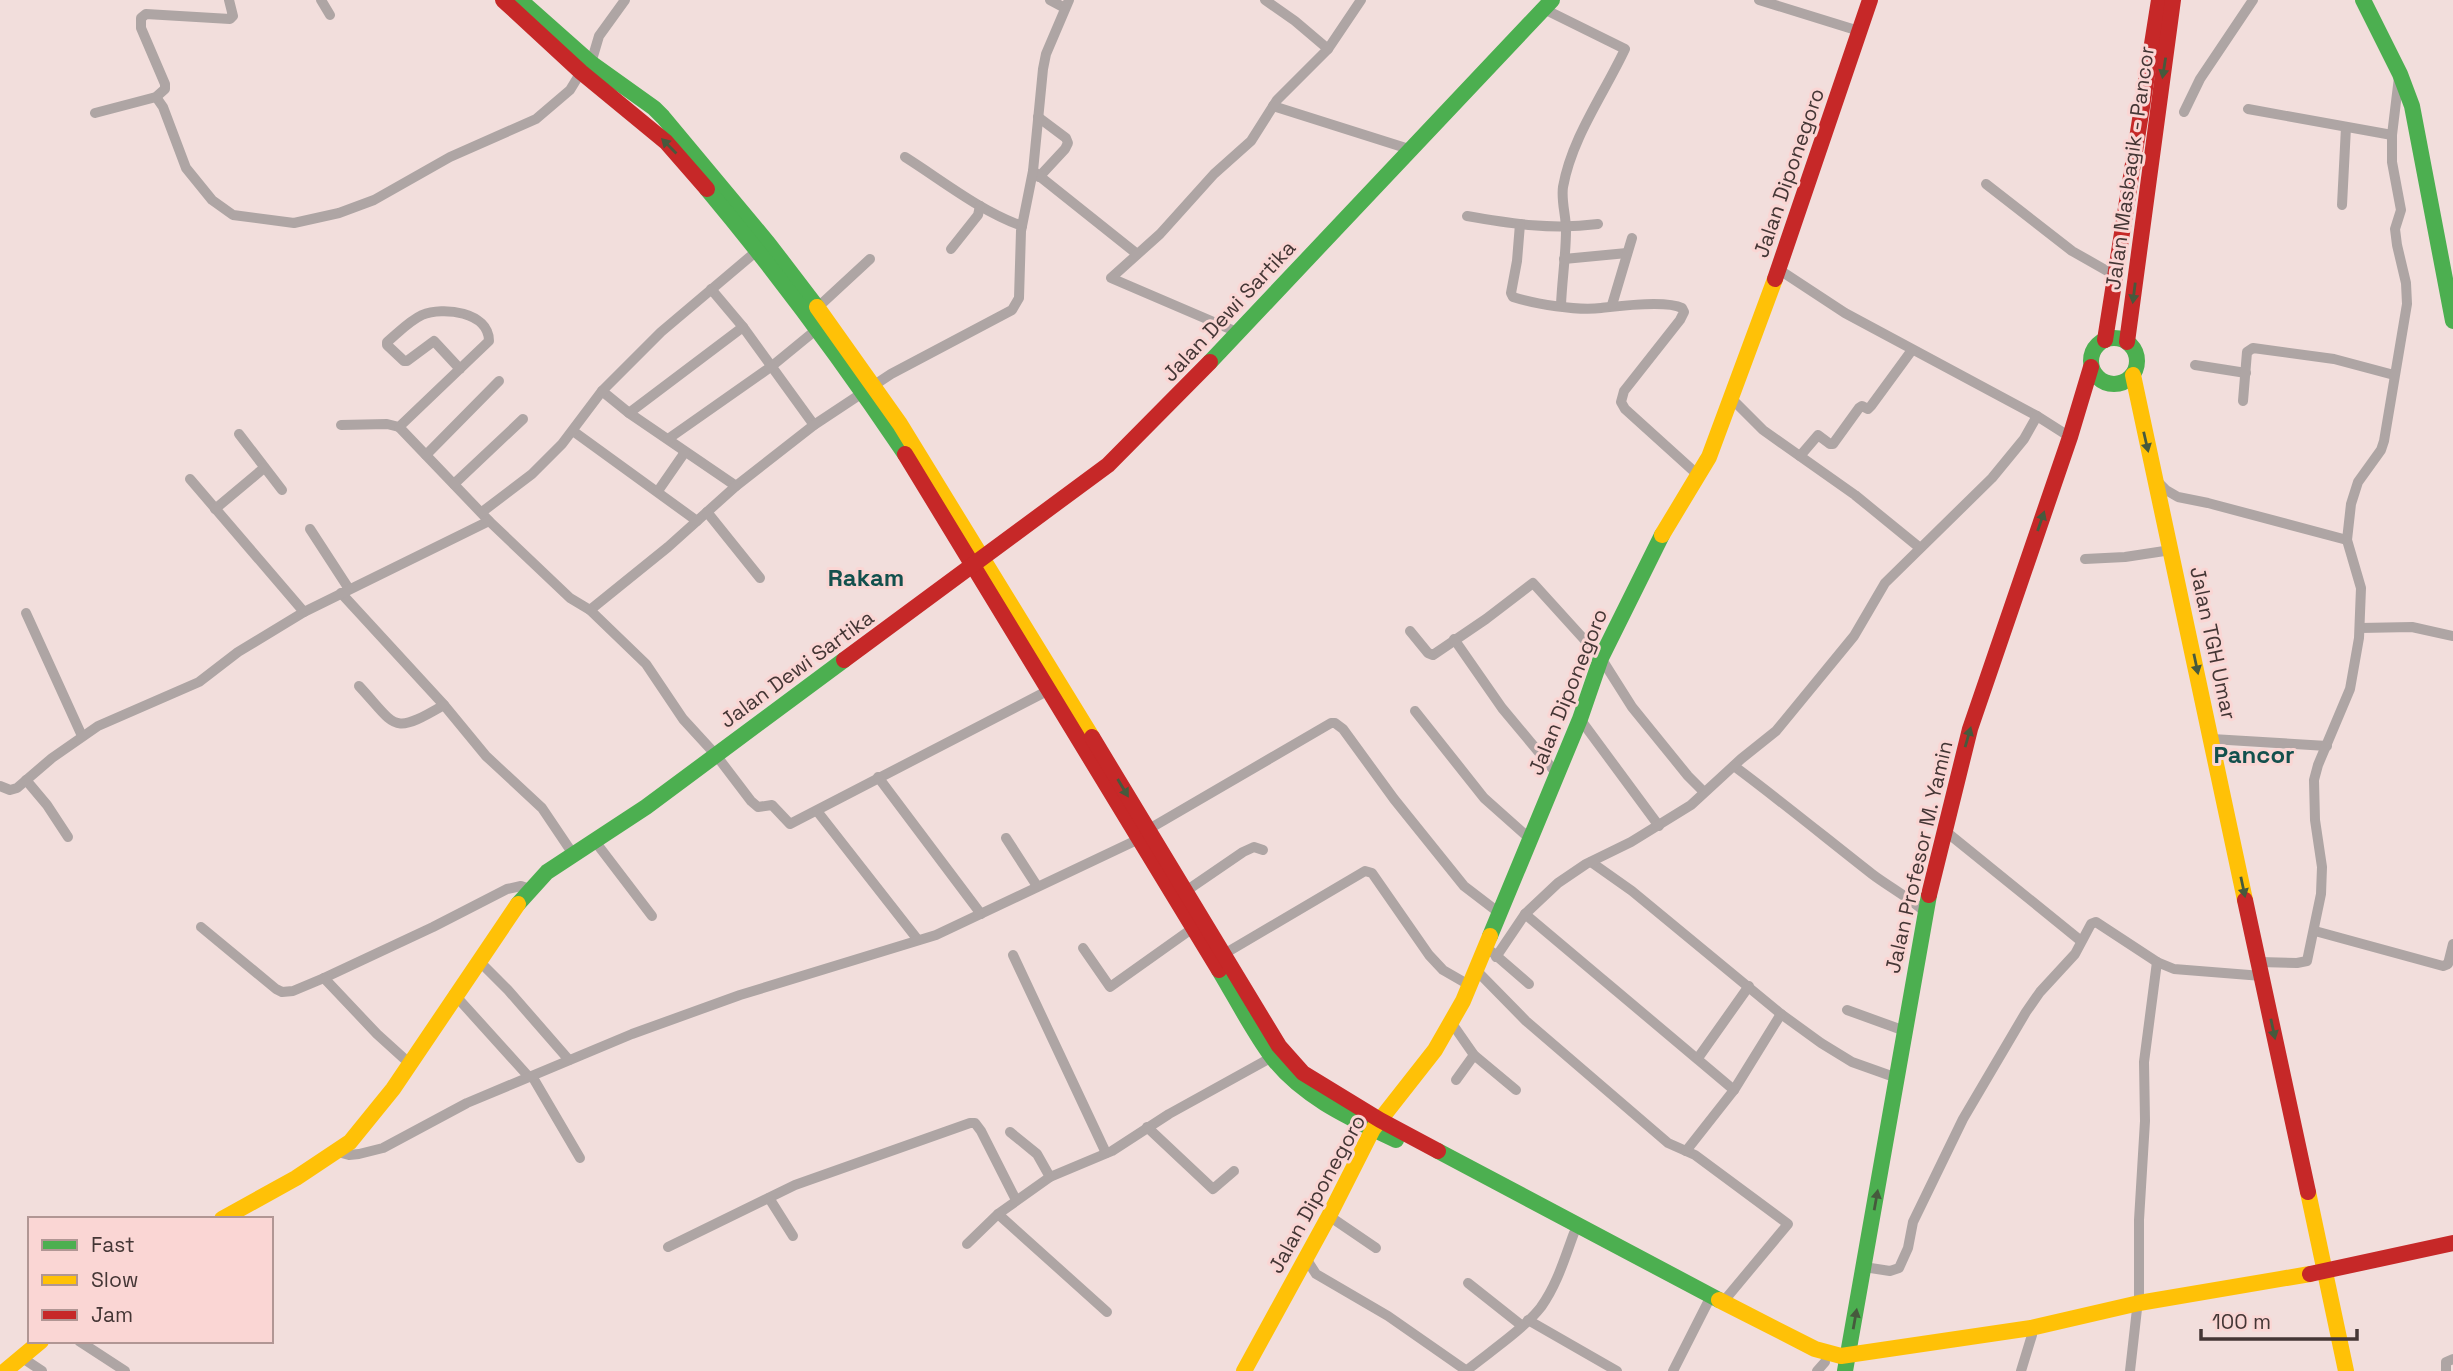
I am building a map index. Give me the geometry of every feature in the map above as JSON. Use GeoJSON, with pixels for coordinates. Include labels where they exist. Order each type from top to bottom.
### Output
{"type":"FeatureCollection","features":[{"type":"Feature","properties":{"kind":"main road"},"geometry":{"type":"LineString","coordinates":[[503,0],[630,101],[645,123],[701,171],[817,308],[822,325]]}},
{"type":"Feature","properties":{"kind":"main road"},"geometry":{"type":"LineString","coordinates":[[520,0],[586,67]]}},
{"type":"Feature","properties":{"kind":"main road","name":"Jalan Diponegoro"},"geometry":{"type":"LineString","coordinates":[[1244,1371],[1377,1125],[1435,1050],[1473,978],[1580,719],[1601,658],[1654,548],[1712,450],[1778,269],[1870,0]]}},
{"type":"Feature","properties":{"kind":"main road","name":"Jalan Masbagik - Pancor"},"geometry":{"type":"LineString","coordinates":[[2105,340],[2159,0]]}},
{"type":"Feature","properties":{"kind":"main road","name":"Jalan Masbagik - Pancor"},"geometry":{"type":"LineString","coordinates":[[2127,342],[2173,0]]}},
{"type":"Feature","properties":{"kind":"main road"},"geometry":{"type":"LineString","coordinates":[[2363,0],[2400,74],[2415,116],[2453,321]]}},
{"type":"Feature","properties":{"kind":"main road","name":"Jalan Dewi Sartika"},"geometry":{"type":"LineString","coordinates":[[225,1217],[338,1152],[350,1142],[370,1119],[478,960],[530,889],[547,872],[646,807],[1108,465],[1163,411],[1548,5]]}},
{"type":"Feature","properties":{"kind":"main road"},"geometry":{"type":"LineString","coordinates":[[630,101],[654,108],[758,250],[822,325],[868,388],[915,469],[978,561],[1056,695],[1144,834],[1186,891],[1272,1057],[1298,1085],[1715,1302],[1821,1366],[2032,1335],[2138,1306],[2290,1285],[2325,1271],[2453,1243]]}},
{"type":"Feature","properties":{"kind":"main road"},"geometry":{"type":"LineString","coordinates":[[2119,338],[2127,342],[2137,358],[2133,375],[2122,383],[2109,384],[2098,378],[2091,367],[2092,354],[2099,343],[2105,340],[2119,338]]}},
{"type":"Feature","properties":{"kind":"main road","name":"Jalan Profesor M. Yamin"},"geometry":{"type":"LineString","coordinates":[[1846,1364],[1925,912],[1944,830],[1970,729],[2070,437],[2091,367]]}},
{"type":"Feature","properties":{"kind":"main road","name":"Jalan TGH Umar"},"geometry":{"type":"LineString","coordinates":[[2133,375],[2346,1371]]}},
{"type":"Feature","properties":{"kind":"main road"},"geometry":{"type":"LineString","coordinates":[[1144,834],[1194,928],[1219,957],[1293,1064],[1377,1125],[1574,1233],[1846,1364],[2095,1318]]}},
{"type":"Feature","properties":{"kind":"main road"},"geometry":{"type":"LineString","coordinates":[[5,1371],[38,1343]]}},
{"type":"Feature","properties":{"kind":"street"},"geometry":{"type":"LineString","coordinates":[[229,0],[233,16],[230,19],[146,14],[141,18],[141,28],[165,84],[160,93],[163,107],[186,169],[212,200],[233,215],[294,223],[339,213],[374,200],[450,158],[536,119],[570,90],[586,67],[599,36],[625,0]]}},
{"type":"Feature","properties":{"kind":"street"},"geometry":{"type":"LineString","coordinates":[[321,0],[330,15]]}},
{"type":"Feature","properties":{"kind":"street"},"geometry":{"type":"LineString","coordinates":[[590,610],[736,486],[814,425],[868,388],[990,323],[1016,306],[1020,298],[1022,226],[1036,174],[1038,117],[1046,54],[1067,4],[1050,0]]}},
{"type":"Feature","properties":{"kind":"street"},"geometry":{"type":"LineString","coordinates":[[1265,0],[1287,14],[1328,49]]}},
{"type":"Feature","properties":{"kind":"street"},"geometry":{"type":"LineString","coordinates":[[1237,332],[1111,278],[1160,234],[1214,174],[1251,141],[1273,106],[1328,49],[1361,0]]}},
{"type":"Feature","properties":{"kind":"street"},"geometry":{"type":"LineString","coordinates":[[1759,0],[1859,31]]}},
{"type":"Feature","properties":{"kind":"street"},"geometry":{"type":"LineString","coordinates":[[2183,112],[2200,79],[2253,0]]}},
{"type":"Feature","properties":{"kind":"street"},"geometry":{"type":"LineString","coordinates":[[1548,5],[1625,49],[1584,127],[1570,161],[1562,196],[1566,228],[1561,305]]}},
{"type":"Feature","properties":{"kind":"street"},"geometry":{"type":"LineString","coordinates":[[1864,1267],[1890,1271],[1899,1268],[1908,1248],[1913,1222],[1963,1119],[2026,1012],[2040,992],[2075,954],[2086,930],[2096,922],[2157,961],[2175,969],[2261,969],[2305,962],[2315,931],[2321,894],[2322,867],[2313,788],[2316,772],[2350,689],[2357,659],[2362,596],[2360,578],[2347,540],[2354,492],[2362,474],[2381,450],[2384,441],[2406,316],[2407,292],[2395,229],[2401,210],[2392,162],[2392,135],[2400,74]]}},
{"type":"Feature","properties":{"kind":"street"},"geometry":{"type":"LineString","coordinates":[[95,113],[160,93]]}},
{"type":"Feature","properties":{"kind":"street"},"geometry":{"type":"LineString","coordinates":[[1273,106],[1409,149]]}},
{"type":"Feature","properties":{"kind":"street"},"geometry":{"type":"LineString","coordinates":[[2248,109],[2392,135]]}},
{"type":"Feature","properties":{"kind":"street"},"geometry":{"type":"LineString","coordinates":[[1036,174],[1068,144],[1066,138],[1038,117]]}},
{"type":"Feature","properties":{"kind":"street"},"geometry":{"type":"LineString","coordinates":[[2342,205],[2346,127]]}},
{"type":"Feature","properties":{"kind":"street"},"geometry":{"type":"LineString","coordinates":[[905,157],[980,206],[1022,226]]}},
{"type":"Feature","properties":{"kind":"street"},"geometry":{"type":"LineString","coordinates":[[1036,174],[1137,254]]}},
{"type":"Feature","properties":{"kind":"street"},"geometry":{"type":"LineString","coordinates":[[1986,184],[2072,251],[2116,276]]}},
{"type":"Feature","properties":{"kind":"street"},"geometry":{"type":"LineString","coordinates":[[951,249],[978,215],[980,206]]}},
{"type":"Feature","properties":{"kind":"street"},"geometry":{"type":"LineString","coordinates":[[1467,216],[1566,228],[1598,224]]}},
{"type":"Feature","properties":{"kind":"street"},"geometry":{"type":"LineString","coordinates":[[1520,224],[1512,296],[1521,300],[1561,305],[1601,308],[1612,305],[1668,305],[1680,306],[1684,310],[1624,391],[1621,402],[1625,409],[1698,475]]}},
{"type":"Feature","properties":{"kind":"street"},"geometry":{"type":"LineString","coordinates":[[1612,305],[1632,238]]}},
{"type":"Feature","properties":{"kind":"street"},"geometry":{"type":"LineString","coordinates":[[0,786],[13,790],[82,736],[128,711],[199,682],[244,648],[304,612],[485,517],[573,431],[602,391],[661,332],[758,250]]}},
{"type":"Feature","properties":{"kind":"street"},"geometry":{"type":"LineString","coordinates":[[1564,258],[1627,253]]}},
{"type":"Feature","properties":{"kind":"street"},"geometry":{"type":"LineString","coordinates":[[817,308],[870,259]]}},
{"type":"Feature","properties":{"kind":"street"},"geometry":{"type":"LineString","coordinates":[[1778,269],[1845,313],[2038,416],[2070,437]]}},
{"type":"Feature","properties":{"kind":"street"},"geometry":{"type":"LineString","coordinates":[[711,289],[743,327],[814,425]]}},
{"type":"Feature","properties":{"kind":"street"},"geometry":{"type":"LineString","coordinates":[[399,427],[460,369],[489,341],[489,335],[485,327],[469,316],[434,311],[414,319],[387,342],[404,361],[410,360],[434,341],[460,369]]}},
{"type":"Feature","properties":{"kind":"street"},"geometry":{"type":"LineString","coordinates":[[668,439],[772,366],[822,325]]}},
{"type":"Feature","properties":{"kind":"street"},"geometry":{"type":"LineString","coordinates":[[629,413],[743,327]]}},
{"type":"Feature","properties":{"kind":"street"},"geometry":{"type":"LineString","coordinates":[[2243,401],[2247,352],[2253,348],[2334,359],[2394,375]]}},
{"type":"Feature","properties":{"kind":"street"},"geometry":{"type":"LineString","coordinates":[[1800,456],[1818,435],[1833,444],[1859,408],[1862,406],[1868,409],[1871,406],[1912,350]]}},
{"type":"Feature","properties":{"kind":"street"},"geometry":{"type":"LineString","coordinates":[[2195,365],[2246,373]]}},
{"type":"Feature","properties":{"kind":"street"},"geometry":{"type":"LineString","coordinates":[[426,455],[499,381]]}},
{"type":"Feature","properties":{"kind":"street"},"geometry":{"type":"LineString","coordinates":[[602,391],[629,413],[736,486]]}},
{"type":"Feature","properties":{"kind":"street"},"geometry":{"type":"LineString","coordinates":[[1732,399],[1763,430],[1854,495],[1920,548]]}},
{"type":"Feature","properties":{"kind":"street"},"geometry":{"type":"LineString","coordinates":[[1496,957],[1525,914],[1558,883],[1691,805],[1776,731],[1854,636],[1885,583],[1966,505],[2009,459],[2038,416]]}},
{"type":"Feature","properties":{"kind":"street"},"geometry":{"type":"LineString","coordinates":[[454,484],[523,419]]}},
{"type":"Feature","properties":{"kind":"street"},"geometry":{"type":"LineString","coordinates":[[341,425],[387,424],[399,427],[485,517],[570,598],[590,610],[646,664],[683,719],[716,755],[756,806],[772,805],[790,824],[878,777],[1056,695]]}},
{"type":"Feature","properties":{"kind":"street"},"geometry":{"type":"LineString","coordinates":[[573,431],[697,521]]}},
{"type":"Feature","properties":{"kind":"street"},"geometry":{"type":"LineString","coordinates":[[239,434],[282,490]]}},
{"type":"Feature","properties":{"kind":"street"},"geometry":{"type":"LineString","coordinates":[[658,491],[685,452]]}},
{"type":"Feature","properties":{"kind":"street"},"geometry":{"type":"LineString","coordinates":[[215,509],[264,468]]}},
{"type":"Feature","properties":{"kind":"street"},"geometry":{"type":"LineString","coordinates":[[2155,478],[2166,490],[2178,497],[2347,540]]}},
{"type":"Feature","properties":{"kind":"street"},"geometry":{"type":"LineString","coordinates":[[190,479],[304,612]]}},
{"type":"Feature","properties":{"kind":"street"},"geometry":{"type":"LineString","coordinates":[[707,512],[760,578]]}},
{"type":"Feature","properties":{"kind":"street"},"geometry":{"type":"LineString","coordinates":[[310,529],[345,591],[486,756],[542,808],[573,853]]}},
{"type":"Feature","properties":{"kind":"street"},"geometry":{"type":"LineString","coordinates":[[2085,559],[2125,557],[2171,550]]}},
{"type":"Feature","properties":{"kind":"street"},"geometry":{"type":"LineString","coordinates":[[1410,631],[1430,655],[1486,619],[1533,583],[1601,658],[1632,707],[1704,792]]}},
{"type":"Feature","properties":{"kind":"street"},"geometry":{"type":"LineString","coordinates":[[26,612],[82,736]]}},
{"type":"Feature","properties":{"kind":"street"},"geometry":{"type":"LineString","coordinates":[[2360,628],[2412,627],[2453,636]]}},
{"type":"Feature","properties":{"kind":"street"},"geometry":{"type":"LineString","coordinates":[[1454,639],[1502,708],[1557,774]]}},
{"type":"Feature","properties":{"kind":"street"},"geometry":{"type":"LineString","coordinates":[[359,686],[393,723],[401,725],[444,705]]}},
{"type":"Feature","properties":{"kind":"street"},"geometry":{"type":"LineString","coordinates":[[1415,711],[1484,798],[1529,838]]}},
{"type":"Feature","properties":{"kind":"street"},"geometry":{"type":"LineString","coordinates":[[1580,719],[1659,826]]}},
{"type":"Feature","properties":{"kind":"street"},"geometry":{"type":"LineString","coordinates":[[338,1152],[349,1155],[383,1148],[455,1108],[632,1034],[740,995],[952,928],[1144,834],[1331,723],[1343,729],[1394,799],[1464,886],[1498,912]]}},
{"type":"Feature","properties":{"kind":"street"},"geometry":{"type":"LineString","coordinates":[[2212,740],[2327,746]]}},
{"type":"Feature","properties":{"kind":"street"},"geometry":{"type":"LineString","coordinates":[[1734,766],[1807,820],[1877,878],[1912,900],[1925,912]]}},
{"type":"Feature","properties":{"kind":"street"},"geometry":{"type":"LineString","coordinates":[[878,777],[981,914]]}},
{"type":"Feature","properties":{"kind":"street"},"geometry":{"type":"LineString","coordinates":[[26,780],[68,837]]}},
{"type":"Feature","properties":{"kind":"street"},"geometry":{"type":"LineString","coordinates":[[817,811],[918,940]]}},
{"type":"Feature","properties":{"kind":"street"},"geometry":{"type":"LineString","coordinates":[[1944,830],[2081,941]]}},
{"type":"Feature","properties":{"kind":"street"},"geometry":{"type":"LineString","coordinates":[[1006,838],[1038,886]]}},
{"type":"Feature","properties":{"kind":"street"},"geometry":{"type":"LineString","coordinates":[[594,840],[652,916]]}},
{"type":"Feature","properties":{"kind":"street"},"geometry":{"type":"LineString","coordinates":[[1186,891],[1243,852],[1254,847],[1263,850]]}},
{"type":"Feature","properties":{"kind":"street"},"geometry":{"type":"LineString","coordinates":[[1591,863],[1632,891],[1782,1014],[1839,1055],[1897,1078]]}},
{"type":"Feature","properties":{"kind":"street"},"geometry":{"type":"LineString","coordinates":[[1219,957],[1365,871],[1372,873],[1419,943],[1443,970],[1473,978],[1668,1143],[1686,1151],[1788,1224],[1715,1302],[1673,1371]]}},
{"type":"Feature","properties":{"kind":"street"},"geometry":{"type":"LineString","coordinates":[[201,927],[265,981],[282,992],[293,991],[433,927],[498,893],[521,886],[530,889]]}},
{"type":"Feature","properties":{"kind":"street"},"geometry":{"type":"LineString","coordinates":[[1525,914],[1734,1090]]}},
{"type":"Feature","properties":{"kind":"street"},"geometry":{"type":"LineString","coordinates":[[1083,948],[1110,987],[1194,928]]}},
{"type":"Feature","properties":{"kind":"street"},"geometry":{"type":"LineString","coordinates":[[2315,931],[2443,966],[2448,964],[2453,944]]}},
{"type":"Feature","properties":{"kind":"street"},"geometry":{"type":"LineString","coordinates":[[1490,940],[1493,954],[1530,984]]}},
{"type":"Feature","properties":{"kind":"street"},"geometry":{"type":"LineString","coordinates":[[1013,955],[1106,1153]]}},
{"type":"Feature","properties":{"kind":"street"},"geometry":{"type":"LineString","coordinates":[[478,960],[569,1060]]}},
{"type":"Feature","properties":{"kind":"street"},"geometry":{"type":"LineString","coordinates":[[2130,1371],[2138,1306],[2139,1220],[2145,1121],[2144,1062],[2157,961]]}},
{"type":"Feature","properties":{"kind":"street"},"geometry":{"type":"LineString","coordinates":[[324,978],[377,1034],[409,1063]]}},
{"type":"Feature","properties":{"kind":"street"},"geometry":{"type":"LineString","coordinates":[[1698,1058],[1749,986]]}},
{"type":"Feature","properties":{"kind":"street"},"geometry":{"type":"LineString","coordinates":[[454,994],[530,1077],[580,1158]]}},
{"type":"Feature","properties":{"kind":"street"},"geometry":{"type":"LineString","coordinates":[[1847,1010],[1905,1031]]}},
{"type":"Feature","properties":{"kind":"street"},"geometry":{"type":"LineString","coordinates":[[1686,1151],[1734,1090],[1782,1014]]}},
{"type":"Feature","properties":{"kind":"street"},"geometry":{"type":"LineString","coordinates":[[1451,1022],[1474,1055],[1516,1090]]}},
{"type":"Feature","properties":{"kind":"street"},"geometry":{"type":"LineString","coordinates":[[1456,1080],[1474,1055]]}},
{"type":"Feature","properties":{"kind":"street"},"geometry":{"type":"LineString","coordinates":[[967,1244],[998,1214],[1050,1177],[1106,1153],[1272,1057]]}},
{"type":"Feature","properties":{"kind":"street"},"geometry":{"type":"LineString","coordinates":[[668,1247],[840,1167],[973,1123],[981,1131],[1016,1200]]}},
{"type":"Feature","properties":{"kind":"street"},"geometry":{"type":"LineString","coordinates":[[1147,1127],[1213,1189],[1234,1171]]}},
{"type":"Feature","properties":{"kind":"street"},"geometry":{"type":"LineString","coordinates":[[1010,1132],[1037,1154],[1050,1177]]}},
{"type":"Feature","properties":{"kind":"street"},"geometry":{"type":"LineString","coordinates":[[769,1198],[793,1236]]}},
{"type":"Feature","properties":{"kind":"street"},"geometry":{"type":"LineString","coordinates":[[998,1214],[1107,1312]]}},
{"type":"Feature","properties":{"kind":"street"},"geometry":{"type":"LineString","coordinates":[[1329,1216],[1376,1248]]}},
{"type":"Feature","properties":{"kind":"street"},"geometry":{"type":"LineString","coordinates":[[1305,1257],[1316,1274],[1352,1293],[1462,1370],[1525,1323],[1547,1296],[1574,1233]]}},
{"type":"Feature","properties":{"kind":"street"},"geometry":{"type":"LineString","coordinates":[[1468,1283],[1525,1323],[1617,1371]]}},
{"type":"Feature","properties":{"kind":"street"},"geometry":{"type":"LineString","coordinates":[[2021,1371],[2032,1335]]}},
{"type":"Feature","properties":{"kind":"street"},"geometry":{"type":"LineString","coordinates":[[82,1343],[125,1371]]}},
{"type":"Feature","properties":{"kind":"street"},"geometry":{"type":"LineString","coordinates":[[21,1357],[42,1371]]}},
{"type":"Feature","properties":{"kind":"street"},"geometry":{"type":"LineString","coordinates":[[2446,1371],[2446,1362],[2453,1359]]}},
{"type":"Feature","properties":{"kind":"traffic: fast"},"geometry":{"type":"LineString","coordinates":[[520,0],[591,63],[663,117],[768,243],[817,307]]}},
{"type":"Feature","properties":{"kind":"traffic: fast"},"geometry":{"type":"LineString","coordinates":[[1210,362],[1552,0]]}},
{"type":"Feature","properties":{"kind":"traffic: fast"},"geometry":{"type":"LineString","coordinates":[[2363,0],[2400,74],[2412,106],[2453,321]]}},
{"type":"Feature","properties":{"kind":"traffic: fast"},"geometry":{"type":"LineString","coordinates":[[707,189],[809,319],[905,454]]}},
{"type":"Feature","properties":{"kind":"traffic: fast"},"geometry":{"type":"LineString","coordinates":[[2114,338],[2123,339],[2130,345],[2136,352],[2137,361],[2136,370],[2130,377],[2123,383],[2114,384],[2105,383],[2098,377],[2092,370],[2091,361],[2092,352],[2098,345],[2105,339],[2114,338]]}},
{"type":"Feature","properties":{"kind":"traffic: fast"},"geometry":{"type":"LineString","coordinates":[[1490,936],[1580,719],[1601,658],[1662,535]]}},
{"type":"Feature","properties":{"kind":"traffic: fast"},"geometry":{"type":"LineString","coordinates":[[518,904],[547,872],[646,807],[844,660]]}},
{"type":"Feature","properties":{"kind":"traffic: fast"},"geometry":{"type":"LineString","coordinates":[[1845,1371],[1929,895]]}},
{"type":"Feature","properties":{"kind":"traffic: fast"},"geometry":{"type":"LineString","coordinates":[[1219,970],[1258,1036],[1284,1071],[1329,1106],[1396,1140]]}},
{"type":"Feature","properties":{"kind":"traffic: fast"},"geometry":{"type":"LineString","coordinates":[[1438,1151],[1719,1300]]}},
{"type":"Feature","properties":{"kind":"traffic: slow"},"geometry":{"type":"LineString","coordinates":[[1662,535],[1709,457],[1775,279]]}},
{"type":"Feature","properties":{"kind":"traffic: slow"},"geometry":{"type":"LineString","coordinates":[[817,307],[900,424],[1092,737]]}},
{"type":"Feature","properties":{"kind":"traffic: slow"},"geometry":{"type":"LineString","coordinates":[[2133,375],[2245,900]]}},
{"type":"Feature","properties":{"kind":"traffic: slow"},"geometry":{"type":"LineString","coordinates":[[226,1217],[296,1178],[350,1142],[393,1089],[518,904]]}},
{"type":"Feature","properties":{"kind":"traffic: slow"},"geometry":{"type":"LineString","coordinates":[[1244,1371],[1373,1129],[1435,1050],[1463,1001],[1490,936]]}},
{"type":"Feature","properties":{"kind":"traffic: slow"},"geometry":{"type":"LineString","coordinates":[[2308,1192],[2346,1371]]}},
{"type":"Feature","properties":{"kind":"traffic: slow"},"geometry":{"type":"LineString","coordinates":[[1719,1300],[1815,1349],[1841,1356],[2031,1328],[2139,1303],[2310,1274]]}},
{"type":"Feature","properties":{"kind":"traffic: slow"},"geometry":{"type":"LineString","coordinates":[[5,1371],[39,1343]]}},
{"type":"Feature","properties":{"kind":"traffic: jam"},"geometry":{"type":"LineString","coordinates":[[503,0],[581,72],[666,142],[707,189]]}},
{"type":"Feature","properties":{"kind":"traffic: jam"},"geometry":{"type":"LineString","coordinates":[[1775,279],[1870,0]]}},
{"type":"Feature","properties":{"kind":"traffic: jam"},"geometry":{"type":"LineString","coordinates":[[2105,340],[2159,0]]}},
{"type":"Feature","properties":{"kind":"traffic: jam"},"geometry":{"type":"LineString","coordinates":[[2127,342],[2173,0]]}},
{"type":"Feature","properties":{"kind":"traffic: jam"},"geometry":{"type":"LineString","coordinates":[[844,660],[1108,465],[1210,362]]}},
{"type":"Feature","properties":{"kind":"traffic: jam"},"geometry":{"type":"LineString","coordinates":[[1929,895],[1970,729],[2070,437],[2091,367]]}},
{"type":"Feature","properties":{"kind":"traffic: jam"},"geometry":{"type":"LineString","coordinates":[[905,454],[1219,970]]}},
{"type":"Feature","properties":{"kind":"traffic: jam"},"geometry":{"type":"LineString","coordinates":[[1092,737],[1279,1046],[1303,1073],[1380,1120],[1438,1151]]}},
{"type":"Feature","properties":{"kind":"traffic: jam"},"geometry":{"type":"LineString","coordinates":[[2245,900],[2308,1192]]}},
{"type":"Feature","properties":{"kind":"traffic: jam"},"geometry":{"type":"LineString","coordinates":[[2310,1274],[2453,1243]]}},
{"type":"Feature","properties":{"kind":"district","name":"Rakam"},"geometry":{"type":"Point","coordinates":[866,578]}},
{"type":"Feature","properties":{"kind":"district","name":"Pancor"},"geometry":{"type":"Point","coordinates":[2254,755]}}]}
